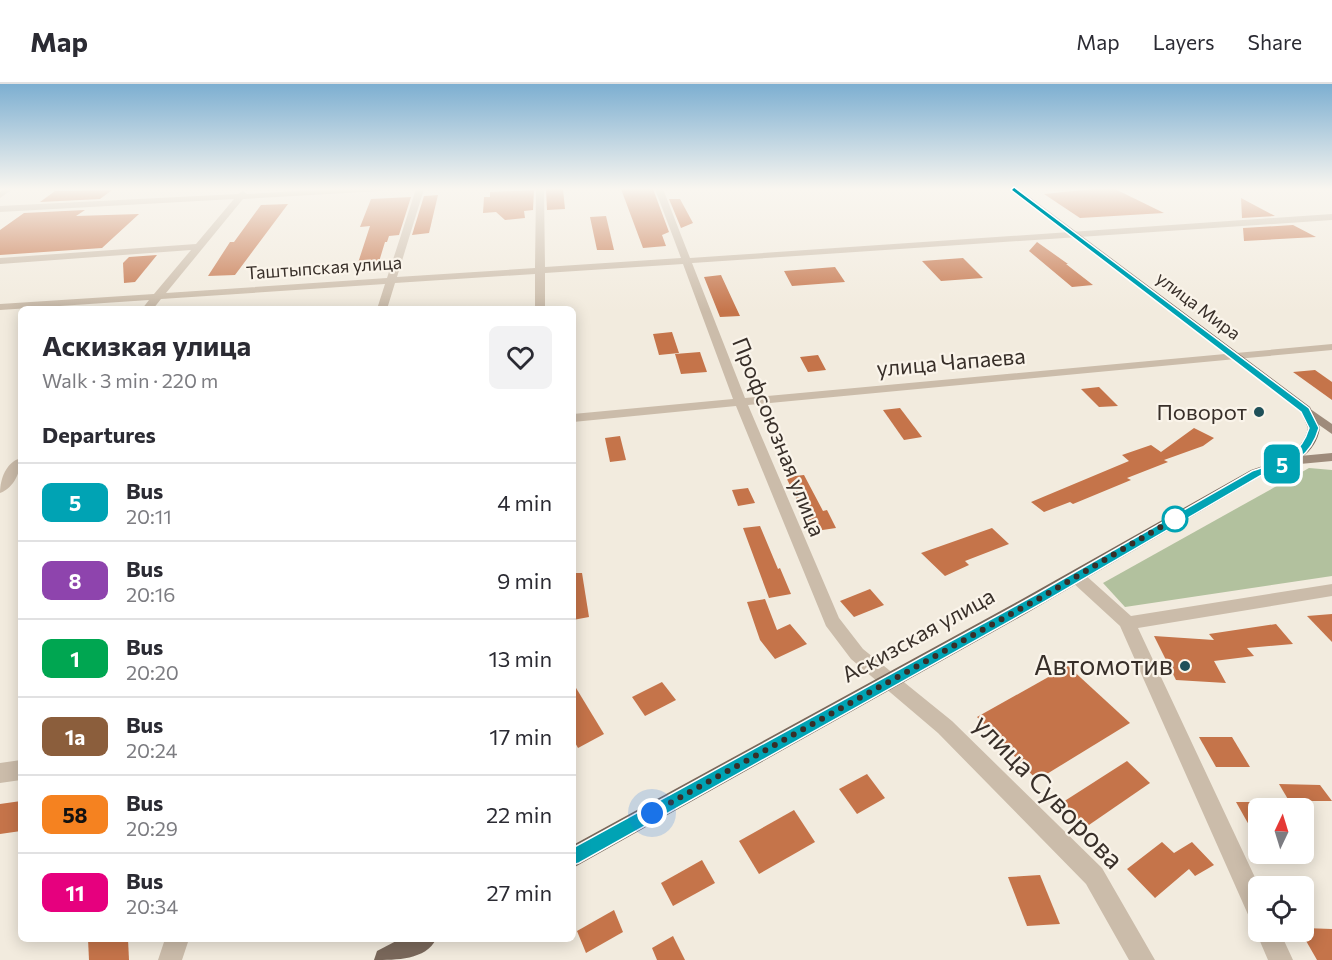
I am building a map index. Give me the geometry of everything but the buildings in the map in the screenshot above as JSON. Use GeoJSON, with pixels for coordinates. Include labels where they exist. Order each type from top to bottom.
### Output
{"type":"FeatureCollection","features":[{"type":"Feature","properties":{"kind":"main road","name":"улица Мира"},"geometry":{"type":"LineString","coordinates":[[1068,230],[1332,430]]}},
{"type":"Feature","properties":{"kind":"main road"},"geometry":{"type":"LineString","coordinates":[[1289,461],[1309,444],[1314,435],[1314,428],[1306,410]]}},
{"type":"Feature","properties":{"kind":"main road"},"geometry":{"type":"LineString","coordinates":[[1289,461],[1332,457]]}},
{"type":"Feature","properties":{"kind":"main road","name":"Аскизская улица"},"geometry":{"type":"LineString","coordinates":[[576,855],[1077,577],[1256,473],[1289,461]]}},
{"type":"Feature","properties":{"kind":"main road"},"geometry":{"type":"LineString","coordinates":[[386,960],[419,942]]}},
{"type":"Feature","properties":{"kind":"street"},"geometry":{"type":"LineString","coordinates":[[150,306],[212,230]]}},
{"type":"Feature","properties":{"kind":"street"},"geometry":{"type":"LineString","coordinates":[[383,306],[407,230]]}},
{"type":"Feature","properties":{"kind":"street"},"geometry":{"type":"LineString","coordinates":[[540,230],[540,306]]}},
{"type":"Feature","properties":{"kind":"street","name":"Профсоюзная улица"},"geometry":{"type":"LineString","coordinates":[[674,230],[741,402],[832,621],[858,654],[891,681]]}},
{"type":"Feature","properties":{"kind":"street","name":"Таштыпская улица"},"geometry":{"type":"LineString","coordinates":[[0,307],[1163,230]]}},
{"type":"Feature","properties":{"kind":"street"},"geometry":{"type":"LineString","coordinates":[[0,261],[198,247]]}},
{"type":"Feature","properties":{"kind":"street","name":"улица Чапаева"},"geometry":{"type":"LineString","coordinates":[[576,418],[1332,347]]}},
{"type":"Feature","properties":{"kind":"street"},"geometry":{"type":"LineString","coordinates":[[0,488],[14,471]]}},
{"type":"Feature","properties":{"kind":"street"},"geometry":{"type":"LineString","coordinates":[[1077,577],[1127,623],[1248,889]]}},
{"type":"Feature","properties":{"kind":"street"},"geometry":{"type":"LineString","coordinates":[[1127,623],[1332,590]]}},
{"type":"Feature","properties":{"kind":"street","name":"улица Суворова"},"geometry":{"type":"LineString","coordinates":[[891,681],[945,727],[1094,876],[1143,960]]}},
{"type":"Feature","properties":{"kind":"street"},"geometry":{"type":"LineString","coordinates":[[0,772],[18,770]]}},
{"type":"Feature","properties":{"kind":"street"},"geometry":{"type":"LineString","coordinates":[[171,960],[176,942]]}},
{"type":"Feature","properties":{"kind":"street"},"geometry":{"type":"LineString","coordinates":[[1273,942],[1281,960]]}},
{"type":"Feature","properties":{"kind":"green space"},"geometry":{"type":"Polygon","coordinates":[[[1309,468],[1332,470],[1332,576],[1125,607],[1103,583],[1309,468]]]}},
{"type":"Feature","properties":{"kind":"bus line","name":"5"},"geometry":{"type":"LineString","coordinates":[[576,855],[1040,598],[1256,473],[1289,461],[1309,444],[1314,435],[1314,428],[1306,410],[1068,230]]}},
{"type":"Feature","properties":{"kind":"place","name":"Поворот"},"geometry":{"type":"Point","coordinates":[1259,412]}},
{"type":"Feature","properties":{"kind":"place","name":"Автомотив"},"geometry":{"type":"Point","coordinates":[1185,666]}},
{"type":"Feature","properties":{"kind":"route"},"geometry":{"type":"LineString","coordinates":[[652,813],[1040,598],[1181,515],[1175,519]]}}]}
